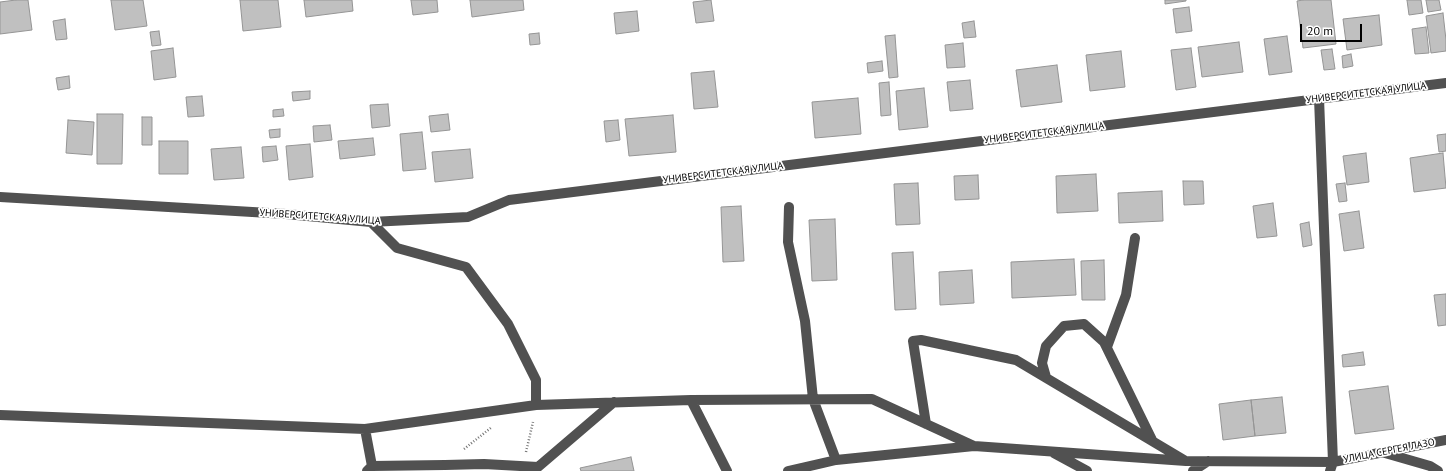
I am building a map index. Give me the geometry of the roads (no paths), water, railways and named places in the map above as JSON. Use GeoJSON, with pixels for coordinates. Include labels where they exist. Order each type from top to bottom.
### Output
{"type":"FeatureCollection","features":[{"type":"Feature","properties":{"kind":"street","name":"УНИВЕРСИТЕТСКАЯ УЛИЦА"},"geometry":{"type":"LineString","coordinates":[[0,197],[286,214],[371,222],[468,217],[509,200],[1446,83]]}},
{"type":"Feature","properties":{"kind":"street"},"geometry":{"type":"LineString","coordinates":[[1319,98],[1331,467]]}},
{"type":"Feature","properties":{"kind":"street"},"geometry":{"type":"LineString","coordinates":[[789,207],[788,242],[805,321],[813,399],[836,460]]}},
{"type":"Feature","properties":{"kind":"street"},"geometry":{"type":"LineString","coordinates":[[371,222],[397,248],[466,267],[508,324],[536,380],[536,405]]}},
{"type":"Feature","properties":{"kind":"street"},"geometry":{"type":"LineString","coordinates":[[1107,347],[1126,295],[1135,238]]}},
{"type":"Feature","properties":{"kind":"street"},"geometry":{"type":"LineString","coordinates":[[1046,378],[1042,363],[1046,346],[1064,326],[1084,324],[1104,342],[1107,347],[1152,440]]}},
{"type":"Feature","properties":{"kind":"street"},"geometry":{"type":"LineString","coordinates":[[926,424],[913,341],[921,340],[1016,360],[1186,461]]}},
{"type":"Feature","properties":{"kind":"street"},"geometry":{"type":"LineString","coordinates":[[0,415],[365,429],[536,405],[691,400],[872,399],[974,446]]}},
{"type":"Feature","properties":{"kind":"street"},"geometry":{"type":"LineString","coordinates":[[691,400],[727,471]]}},
{"type":"Feature","properties":{"kind":"street"},"geometry":{"type":"LineString","coordinates":[[365,429],[370,469],[484,464],[538,467],[614,402]]}},
{"type":"Feature","properties":{"kind":"street","name":"УЛИЦА СЕРГЕЯ ЛАЗО"},"geometry":{"type":"LineString","coordinates":[[974,446],[1186,461],[1331,467],[1384,452],[1446,440]]}},
{"type":"Feature","properties":{"kind":"street"},"geometry":{"type":"LineString","coordinates":[[788,471],[836,460],[974,446]]}},
{"type":"Feature","properties":{"kind":"street"},"geometry":{"type":"LineString","coordinates":[[1050,451],[1087,471]]}},
{"type":"Feature","properties":{"kind":"street"},"geometry":{"type":"LineString","coordinates":[[1384,452],[1430,466],[1438,471]]}},
{"type":"Feature","properties":{"kind":"street"},"geometry":{"type":"LineString","coordinates":[[1193,471],[1208,461]]}}]}
